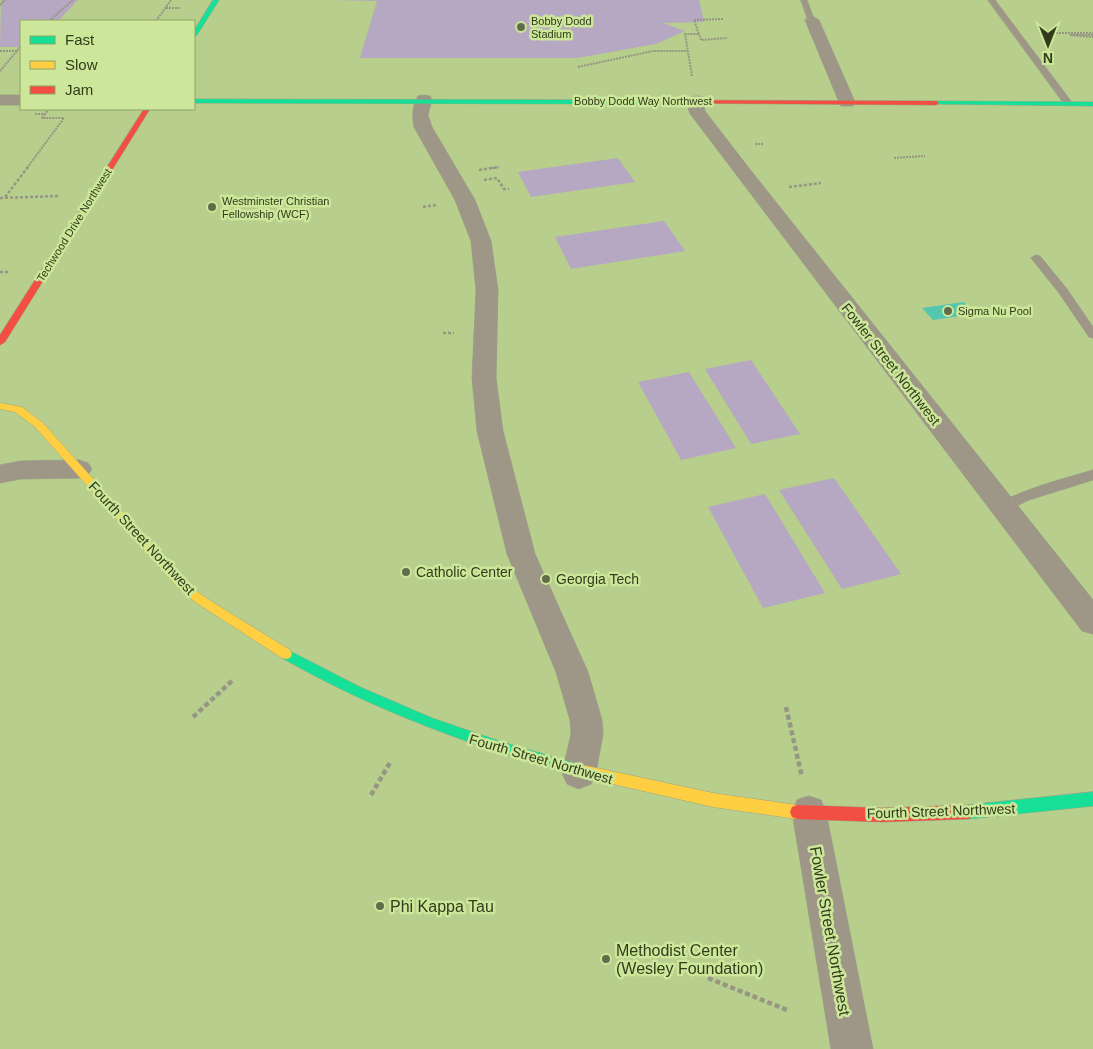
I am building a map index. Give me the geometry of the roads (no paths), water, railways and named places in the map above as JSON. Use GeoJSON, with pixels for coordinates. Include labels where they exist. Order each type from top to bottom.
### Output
{"type":"FeatureCollection","features":[{"type":"Feature","properties":{"kind":"street"},"geometry":{"type":"LineString","coordinates":[[195,33],[216,0]]}},
{"type":"Feature","properties":{"kind":"street"},"geometry":{"type":"LineString","coordinates":[[812,20],[847,102]]}},
{"type":"Feature","properties":{"kind":"street"},"geometry":{"type":"LineString","coordinates":[[0,100],[20,100]]}},
{"type":"Feature","properties":{"kind":"street"},"geometry":{"type":"LineString","coordinates":[[424,100],[420,115],[423,127],[465,200],[481,241],[487,290],[484,378],[490,431],[521,554],[572,672],[586,720],[587,734],[579,773]]}},
{"type":"Feature","properties":{"kind":"street","name":"Bobby Dodd Way Northwest"},"geometry":{"type":"LineString","coordinates":[[195,101],[424,100],[1093,104]]}},
{"type":"Feature","properties":{"kind":"street","name":"Fowler Street Northwest"},"geometry":{"type":"LineString","coordinates":[[697,101],[697,111],[751,184],[1093,622]]}},
{"type":"Feature","properties":{"kind":"street","name":"Techwood Drive Northwest"},"geometry":{"type":"LineString","coordinates":[[0,342],[146,110]]}},
{"type":"Feature","properties":{"kind":"street","name":"Fourth Street Northwest"},"geometry":{"type":"LineString","coordinates":[[0,406],[11,406],[24,412],[79,469],[164,566],[195,596],[258,640],[317,674],[399,713],[490,748],[579,773],[696,796],[809,812],[934,814],[1021,809],[1093,799]]}},
{"type":"Feature","properties":{"kind":"street","name":"Fourth Street Northwest"},"geometry":{"type":"LineString","coordinates":[[0,474],[20,470],[79,469]]}},
{"type":"Feature","properties":{"kind":"street","name":"Fowler Street Northwest"},"geometry":{"type":"LineString","coordinates":[[809,812],[852,1049]]}},
{"type":"Feature","properties":{"kind":"lane"},"geometry":{"type":"LineString","coordinates":[[804,0],[812,20]]}},
{"type":"Feature","properties":{"kind":"lane"},"geometry":{"type":"LineString","coordinates":[[991,0],[1068,104]]}},
{"type":"Feature","properties":{"kind":"lane"},"geometry":{"type":"LineString","coordinates":[[1036,258],[1063,291],[1093,335]]}},
{"type":"Feature","properties":{"kind":"lane"},"geometry":{"type":"LineString","coordinates":[[1004,507],[1024,498],[1093,475]]}},
{"type":"Feature","properties":{"kind":"water","name":"Sigma Nu Pool"},"geometry":{"type":"Polygon","coordinates":[[[964,302],[974,314],[933,320],[922,308],[964,302]]]}},
{"type":"Feature","properties":{"kind":"place","name":"Bobby Dodd Stadium"},"geometry":{"type":"Point","coordinates":[521,27]}},
{"type":"Feature","properties":{"kind":"place","name":"Westminster Christian Fellowship (WCF)"},"geometry":{"type":"Point","coordinates":[212,207]}},
{"type":"Feature","properties":{"kind":"place","name":"Sigma Nu Pool"},"geometry":{"type":"Point","coordinates":[948,311]}},
{"type":"Feature","properties":{"kind":"place","name":"Catholic Center"},"geometry":{"type":"Point","coordinates":[406,572]}},
{"type":"Feature","properties":{"kind":"place","name":"Georgia Tech"},"geometry":{"type":"Point","coordinates":[546,579]}},
{"type":"Feature","properties":{"kind":"place","name":"Phi Kappa Tau"},"geometry":{"type":"Point","coordinates":[380,906]}},
{"type":"Feature","properties":{"kind":"place","name":"Methodist Center (Wesley Foundation)"},"geometry":{"type":"Point","coordinates":[606,959]}}]}
